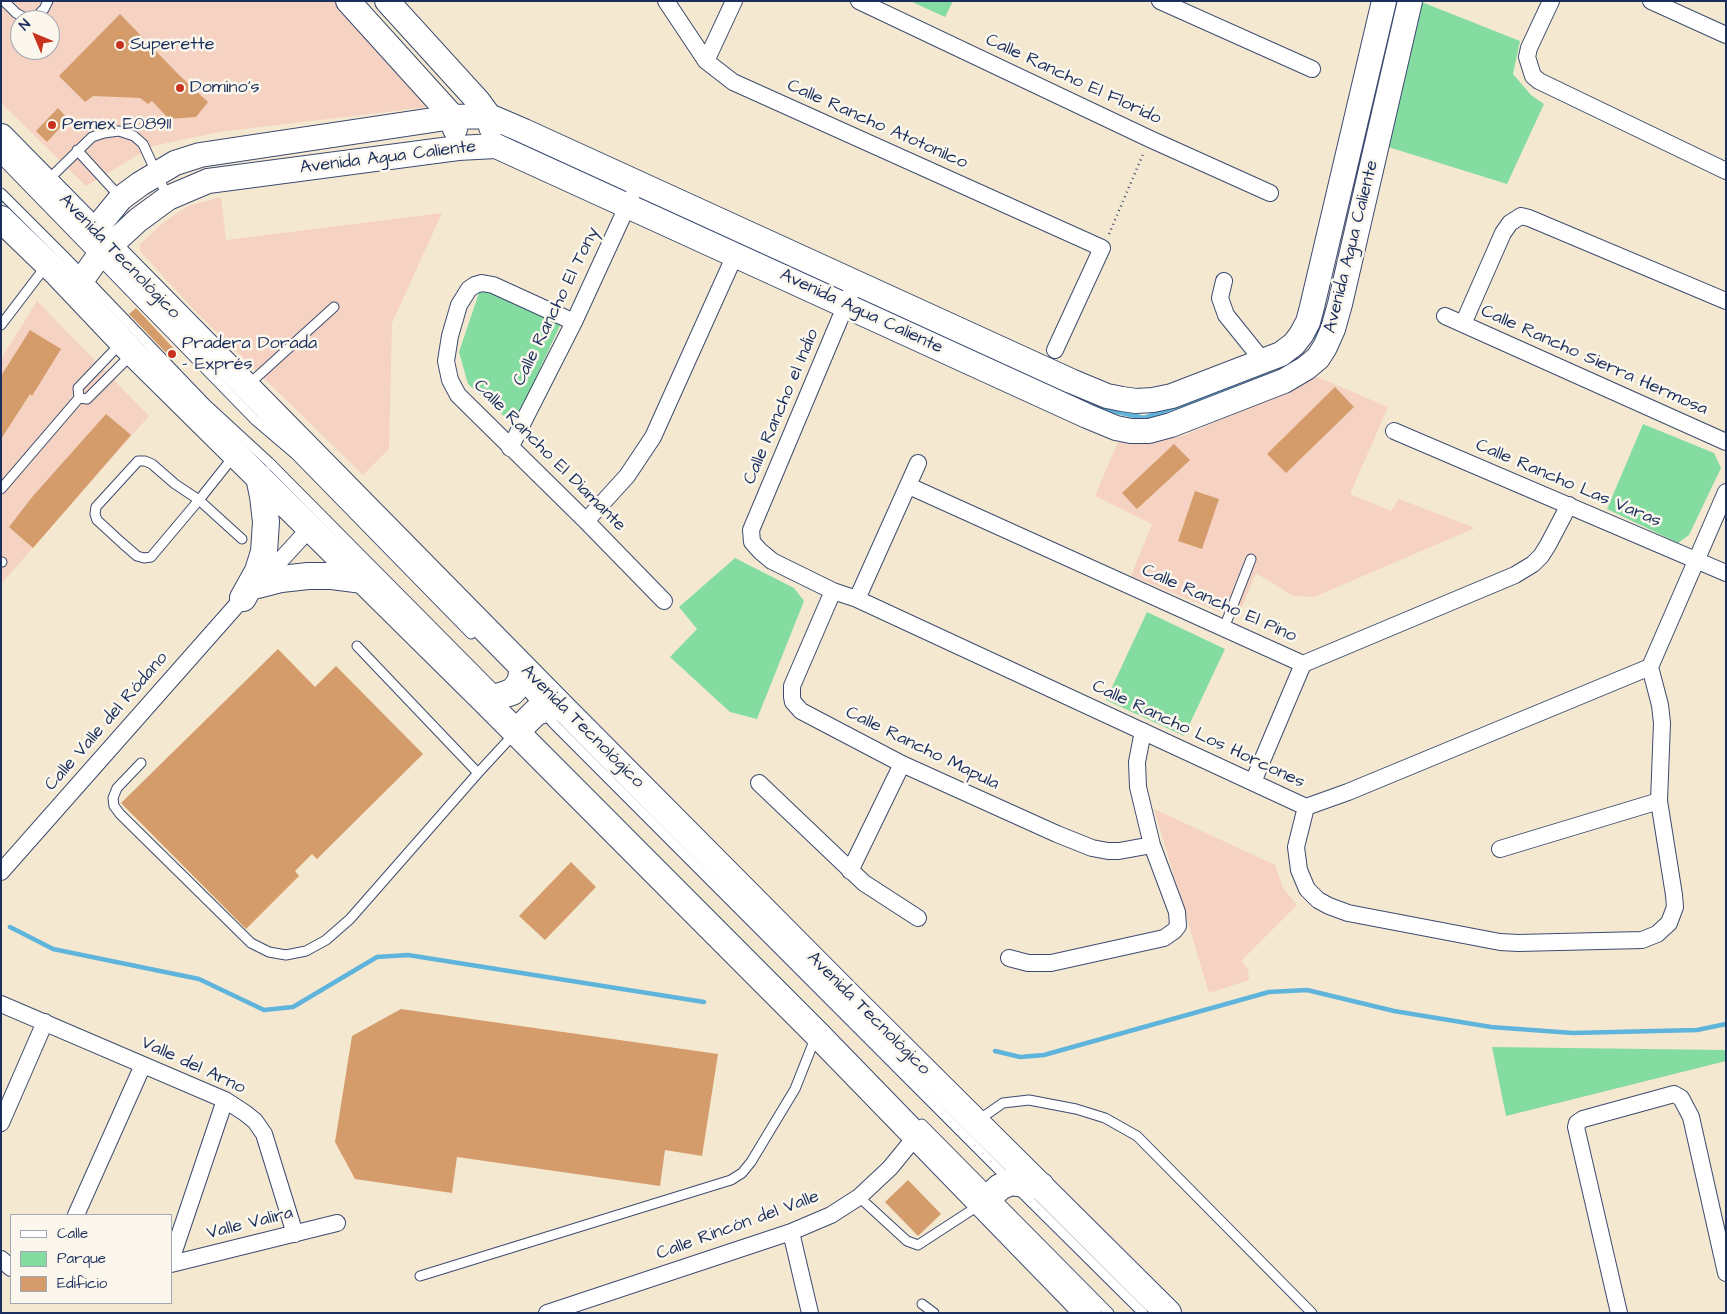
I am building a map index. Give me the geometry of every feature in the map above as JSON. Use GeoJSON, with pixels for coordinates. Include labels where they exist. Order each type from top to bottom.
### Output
{"type":"FeatureCollection","features":[{"type":"Feature","properties":{"kind":"main road","name":"Avenida Tecnológico"},"geometry":{"type":"LineString","coordinates":[[1,137],[46,182],[101,245],[246,387],[520,704],[817,1034],[916,1126],[995,1193],[1088,1313]]}},
{"type":"Feature","properties":{"kind":"main road","name":"Avenida Tecnológico"},"geometry":{"type":"LineString","coordinates":[[1,219],[48,264],[80,284],[128,348],[363,580],[520,704],[857,1004],[1168,1313]]}},
{"type":"Feature","properties":{"kind":"main road"},"geometry":{"type":"LineString","coordinates":[[251,592],[264,552],[266,522],[259,477]]}},
{"type":"Feature","properties":{"kind":"main road"},"geometry":{"type":"LineString","coordinates":[[251,592],[281,579],[308,576],[332,576],[363,580]]}},
{"type":"Feature","properties":{"kind":"main road"},"geometry":{"type":"LineString","coordinates":[[995,1193],[1041,1186]]}},
{"type":"Feature","properties":{"kind":"street"},"geometry":{"type":"LineString","coordinates":[[348,1],[453,117],[458,148]]}},
{"type":"Feature","properties":{"kind":"street"},"geometry":{"type":"LineString","coordinates":[[387,1],[478,101],[489,116],[496,146]]}},
{"type":"Feature","properties":{"kind":"street","name":"Calle Rancho Atotonilco"},"geometry":{"type":"LineString","coordinates":[[666,1],[706,61],[732,82],[1102,248]]}},
{"type":"Feature","properties":{"kind":"street"},"geometry":{"type":"LineString","coordinates":[[706,61],[734,1]]}},
{"type":"Feature","properties":{"kind":"street","name":"Calle Rancho El Florido"},"geometry":{"type":"LineString","coordinates":[[859,1],[1150,139],[1270,193]]}},
{"type":"Feature","properties":{"kind":"street"},"geometry":{"type":"LineString","coordinates":[[1160,1],[1312,69]]}},
{"type":"Feature","properties":{"kind":"street","name":"Avenida Agua Caliente"},"geometry":{"type":"LineString","coordinates":[[80,284],[101,245],[122,198],[175,163],[200,155],[453,117],[489,116],[1071,382],[1122,400],[1136,401],[1172,396],[1281,354],[1294,344],[1308,322],[1384,1]]}},
{"type":"Feature","properties":{"kind":"street","name":"Avenida Agua Caliente"},"geometry":{"type":"LineString","coordinates":[[101,245],[168,198],[208,181],[458,148],[496,146],[1087,416],[1116,428],[1131,431],[1149,431],[1171,425],[1284,381],[1306,368],[1318,358],[1325,347],[1338,312],[1410,1]]}},
{"type":"Feature","properties":{"kind":"street"},"geometry":{"type":"LineString","coordinates":[[1551,1],[1529,48],[1527,57],[1532,76],[1726,171]]}},
{"type":"Feature","properties":{"kind":"street"},"geometry":{"type":"LineString","coordinates":[[1650,1],[1726,35]]}},
{"type":"Feature","properties":{"kind":"street"},"geometry":{"type":"LineString","coordinates":[[1361,100],[1387,106]]}},
{"type":"Feature","properties":{"kind":"street","name":"Calle Rancho El Tony"},"geometry":{"type":"LineString","coordinates":[[510,448],[574,322],[637,182]]}},
{"type":"Feature","properties":{"kind":"street"},"geometry":{"type":"LineString","coordinates":[[1463,324],[1503,233],[1516,218],[1521,216],[1530,218],[1726,301]]}},
{"type":"Feature","properties":{"kind":"street"},"geometry":{"type":"LineString","coordinates":[[1055,350],[1102,248]]}},
{"type":"Feature","properties":{"kind":"street"},"geometry":{"type":"LineString","coordinates":[[586,521],[627,476],[653,437],[735,255]]}},
{"type":"Feature","properties":{"kind":"street"},"geometry":{"type":"LineString","coordinates":[[1224,281],[1220,298],[1224,310],[1263,361]]}},
{"type":"Feature","properties":{"kind":"street","name":"Calle Rancho El Diamante"},"geometry":{"type":"LineString","coordinates":[[574,322],[494,285],[482,282],[469,289],[459,305],[450,336],[446,361],[450,380],[458,395],[664,601]]}},
{"type":"Feature","properties":{"kind":"street","name":"Calle Rancho el Indio"},"geometry":{"type":"LineString","coordinates":[[756,547],[752,542],[751,530],[855,282]]}},
{"type":"Feature","properties":{"kind":"street","name":"Calle Rancho Sierra Hermosa"},"geometry":{"type":"LineString","coordinates":[[1445,316],[1726,442]]}},
{"type":"Feature","properties":{"kind":"street","name":"Calle Rancho Las Varas"},"geometry":{"type":"LineString","coordinates":[[1394,431],[1726,573]]}},
{"type":"Feature","properties":{"kind":"street"},"geometry":{"type":"LineString","coordinates":[[857,599],[910,486],[918,463]]}},
{"type":"Feature","properties":{"kind":"street","name":"Calle Rancho El Pino"},"geometry":{"type":"LineString","coordinates":[[910,486],[1303,664],[1515,575],[1533,564],[1541,556],[1569,506]]}},
{"type":"Feature","properties":{"kind":"street"},"geometry":{"type":"LineString","coordinates":[[1306,808],[1296,847],[1299,870],[1307,889],[1318,900],[1328,906],[1348,913],[1500,942],[1642,940],[1657,934],[1669,924],[1675,907],[1659,801],[1662,724],[1660,705],[1650,667],[1726,492]]}},
{"type":"Feature","properties":{"kind":"street","name":"Calle Valle del Ródano"},"geometry":{"type":"LineString","coordinates":[[1,872],[310,528]]}},
{"type":"Feature","properties":{"kind":"street","name":"Calle Rancho Los Horcones"},"geometry":{"type":"LineString","coordinates":[[756,547],[772,561],[833,591],[857,599],[1306,808],[1650,667]]}},
{"type":"Feature","properties":{"kind":"street","name":"Calle Rancho Mapula"},"geometry":{"type":"LineString","coordinates":[[833,591],[792,686],[793,702],[805,714],[902,764],[1092,848],[1119,851],[1152,845]]}},
{"type":"Feature","properties":{"kind":"street"},"geometry":{"type":"LineString","coordinates":[[1253,782],[1303,664]]}},
{"type":"Feature","properties":{"kind":"street"},"geometry":{"type":"LineString","coordinates":[[1009,958],[1028,962],[1051,963],[1164,938],[1178,926],[1177,912],[1152,845],[1138,787],[1137,775],[1143,731]]}},
{"type":"Feature","properties":{"kind":"street"},"geometry":{"type":"LineString","coordinates":[[850,871],[902,764]]}},
{"type":"Feature","properties":{"kind":"street"},"geometry":{"type":"LineString","coordinates":[[759,783],[864,884],[918,918]]}},
{"type":"Feature","properties":{"kind":"street"},"geometry":{"type":"LineString","coordinates":[[1500,849],[1659,801]]}},
{"type":"Feature","properties":{"kind":"street","name":"Valle del Arno"},"geometry":{"type":"LineString","coordinates":[[1,1004],[225,1100],[246,1113],[255,1121],[264,1134],[295,1234]]}},
{"type":"Feature","properties":{"kind":"street"},"geometry":{"type":"LineString","coordinates":[[1,1122],[45,1022]]}},
{"type":"Feature","properties":{"kind":"street"},"geometry":{"type":"LineString","coordinates":[[76,1214],[143,1065]]}},
{"type":"Feature","properties":{"kind":"street"},"geometry":{"type":"LineString","coordinates":[[1619,1313],[1576,1127],[1577,1123],[1583,1119],[1674,1094],[1681,1098],[1691,1117],[1726,1273]]}},
{"type":"Feature","properties":{"kind":"street"},"geometry":{"type":"LineString","coordinates":[[172,1257],[225,1100]]}},
{"type":"Feature","properties":{"kind":"street","name":"Calle Rincón del Valle"},"geometry":{"type":"LineString","coordinates":[[547,1313],[790,1232],[831,1215],[859,1197],[890,1168],[916,1126]]}},
{"type":"Feature","properties":{"kind":"street","name":"Valle Valira"},"geometry":{"type":"LineString","coordinates":[[172,1264],[337,1223]]}},
{"type":"Feature","properties":{"kind":"street"},"geometry":{"type":"LineString","coordinates":[[790,1232],[810,1313]]}},
{"type":"Feature","properties":{"kind":"lane"},"geometry":{"type":"LineString","coordinates":[[4,1],[16,13],[25,18],[38,16],[48,1]]}},
{"type":"Feature","properties":{"kind":"lane"},"geometry":{"type":"LineString","coordinates":[[46,182],[92,137],[119,131],[134,136],[143,144],[168,198]]}},
{"type":"Feature","properties":{"kind":"lane"},"geometry":{"type":"LineString","coordinates":[[77,150],[122,198]]}},
{"type":"Feature","properties":{"kind":"lane"},"geometry":{"type":"LineString","coordinates":[[1,159],[101,245],[255,420],[295,454],[479,642]]}},
{"type":"Feature","properties":{"kind":"lane"},"geometry":{"type":"LineString","coordinates":[[1,193],[80,284],[269,462],[520,704],[552,722],[1109,1313]]}},
{"type":"Feature","properties":{"kind":"lane"},"geometry":{"type":"LineString","coordinates":[[1,325],[48,264]]}},
{"type":"Feature","properties":{"kind":"lane"},"geometry":{"type":"LineString","coordinates":[[246,387],[334,307]]}},
{"type":"Feature","properties":{"kind":"lane"},"geometry":{"type":"LineString","coordinates":[[1,489],[79,398],[78,388],[128,348]]}},
{"type":"Feature","properties":{"kind":"lane"},"geometry":{"type":"LineString","coordinates":[[79,398],[87,400],[128,348]]}},
{"type":"Feature","properties":{"kind":"lane"},"geometry":{"type":"LineString","coordinates":[[236,454],[199,500],[151,556],[144,558],[137,556],[98,520],[95,514],[96,507],[138,461],[145,461],[152,464],[175,484],[199,500],[242,539]]}},
{"type":"Feature","properties":{"kind":"lane"},"geometry":{"type":"LineString","coordinates":[[1224,628],[1251,559]]}},
{"type":"Feature","properties":{"kind":"lane"},"geometry":{"type":"LineString","coordinates":[[357,646],[478,773]]}},
{"type":"Feature","properties":{"kind":"lane"},"geometry":{"type":"LineString","coordinates":[[141,763],[117,788],[113,798],[114,806],[120,814],[251,943],[269,952],[286,955],[306,952],[326,940],[350,919],[478,773],[520,704]]}},
{"type":"Feature","properties":{"kind":"lane"},"geometry":{"type":"LineString","coordinates":[[420,1276],[731,1180],[742,1173],[751,1162],[795,1089],[817,1034]]}},
{"type":"Feature","properties":{"kind":"lane"},"geometry":{"type":"LineString","coordinates":[[976,1121],[1003,1103],[1029,1100],[1076,1109],[1105,1118],[1137,1136],[1312,1313]]}},
{"type":"Feature","properties":{"kind":"lane"},"geometry":{"type":"LineString","coordinates":[[859,1197],[907,1241],[918,1245],[995,1193]]}},
{"type":"Feature","properties":{"kind":"lane"},"geometry":{"type":"LineString","coordinates":[[995,1193],[1143,1313]]}},
{"type":"Feature","properties":{"kind":"lane"},"geometry":{"type":"LineString","coordinates":[[922,1304],[934,1313]]}},
{"type":"Feature","properties":{"kind":"path"},"geometry":{"type":"LineString","coordinates":[[1102,248],[1150,139]]}},
{"type":"Feature","properties":{"kind":"shaded area"},"geometry":{"type":"Polygon","coordinates":[[[1,1],[334,1],[437,106],[219,132],[153,146],[86,186],[1,103],[1,1]]]}},
{"type":"Feature","properties":{"kind":"shaded area"},"geometry":{"type":"Polygon","coordinates":[[[221,197],[226,240],[442,213],[392,323],[389,449],[363,475],[194,310],[140,251],[140,244],[164,222],[188,206],[221,197]]]}},
{"type":"Feature","properties":{"kind":"shaded area"},"geometry":{"type":"Polygon","coordinates":[[[37,301],[149,416],[1,584],[1,359],[37,301]]]}},
{"type":"Feature","properties":{"kind":"shaded area"},"geometry":{"type":"Polygon","coordinates":[[[1315,376],[1388,407],[1350,494],[1391,511],[1399,499],[1475,528],[1314,597],[1293,596],[1256,573],[1237,619],[1131,576],[1152,524],[1095,496],[1118,442],[1157,441],[1185,435],[1289,391],[1315,376]]]}},
{"type":"Feature","properties":{"kind":"shaded area"},"geometry":{"type":"Polygon","coordinates":[[[1154,809],[1275,865],[1283,888],[1297,905],[1241,961],[1248,969],[1249,980],[1209,993],[1154,809]]]}},
{"type":"Feature","properties":{"kind":"green space"},"geometry":{"type":"Polygon","coordinates":[[[910,1],[953,1],[945,17],[910,1]]]}},
{"type":"Feature","properties":{"kind":"green space"},"geometry":{"type":"Polygon","coordinates":[[[1419,1],[1520,41],[1513,74],[1531,95],[1544,104],[1507,184],[1385,146],[1419,1]]]}},
{"type":"Feature","properties":{"kind":"green space"},"geometry":{"type":"Polygon","coordinates":[[[494,290],[563,319],[514,425],[468,384],[459,352],[479,293],[494,290]]]}},
{"type":"Feature","properties":{"kind":"green space"},"geometry":{"type":"Polygon","coordinates":[[[1643,424],[1714,453],[1721,468],[1689,535],[1678,543],[1607,509],[1643,424]]]}},
{"type":"Feature","properties":{"kind":"green space"},"geometry":{"type":"Polygon","coordinates":[[[735,558],[794,588],[804,601],[757,719],[730,712],[670,657],[697,629],[679,607],[735,558]]]}},
{"type":"Feature","properties":{"kind":"green space"},"geometry":{"type":"Polygon","coordinates":[[[1147,612],[1225,649],[1184,736],[1106,700],[1147,612]]]}},
{"type":"Feature","properties":{"kind":"green space"},"geometry":{"type":"Polygon","coordinates":[[[1492,1047],[1726,1050],[1726,1061],[1506,1116],[1492,1047]]]}},
{"type":"Feature","properties":{"kind":"building","name":"Superette"},"geometry":{"type":"Polygon","coordinates":[[[120,14],[208,102],[196,117],[169,119],[152,101],[148,104],[140,98],[93,96],[85,102],[59,76],[120,14]]]}},
{"type":"Feature","properties":{"kind":"building","name":"Pemex E08911"},"geometry":{"type":"Polygon","coordinates":[[[58,108],[68,119],[47,142],[36,131],[58,108]]]}},
{"type":"Feature","properties":{"kind":"building"},"geometry":{"type":"Polygon","coordinates":[[[136,308],[176,351],[170,357],[129,314],[136,308]]]}},
{"type":"Feature","properties":{"kind":"building"},"geometry":{"type":"Polygon","coordinates":[[[30,330],[61,349],[32,396],[30,394],[1,439],[1,376],[30,330]]]}},
{"type":"Feature","properties":{"kind":"building"},"geometry":{"type":"Polygon","coordinates":[[[1335,387],[1354,407],[1286,473],[1267,454],[1335,387]]]}},
{"type":"Feature","properties":{"kind":"building"},"geometry":{"type":"Polygon","coordinates":[[[106,414],[131,435],[33,548],[9,527],[33,496],[106,414]]]}},
{"type":"Feature","properties":{"kind":"building"},"geometry":{"type":"Polygon","coordinates":[[[1174,444],[1190,460],[1137,509],[1122,493],[1174,444]]]}},
{"type":"Feature","properties":{"kind":"building"},"geometry":{"type":"Polygon","coordinates":[[[1195,491],[1219,499],[1202,549],[1178,541],[1195,491]]]}},
{"type":"Feature","properties":{"kind":"building"},"geometry":{"type":"Polygon","coordinates":[[[278,649],[315,687],[336,666],[423,754],[317,859],[312,854],[295,871],[299,876],[246,929],[121,803],[278,649]]]}},
{"type":"Feature","properties":{"kind":"building"},"geometry":{"type":"Polygon","coordinates":[[[571,862],[596,887],[545,940],[519,916],[571,862]]]}},
{"type":"Feature","properties":{"kind":"building"},"geometry":{"type":"Polygon","coordinates":[[[401,1009],[718,1054],[702,1156],[665,1150],[660,1186],[457,1157],[452,1193],[355,1179],[335,1142],[352,1036],[401,1009]]]}},
{"type":"Feature","properties":{"kind":"building"},"geometry":{"type":"Polygon","coordinates":[[[908,1180],[941,1214],[918,1236],[885,1202],[908,1180]]]}},
{"type":"Feature","properties":{"kind":"waterway"},"geometry":{"type":"LineString","coordinates":[[868,302],[939,334]]}},
{"type":"Feature","properties":{"kind":"waterway"},"geometry":{"type":"LineString","coordinates":[[1312,338],[1323,323]]}},
{"type":"Feature","properties":{"kind":"waterway"},"geometry":{"type":"LineString","coordinates":[[1088,401],[1109,410],[1144,418],[1262,377],[1277,367]]}},
{"type":"Feature","properties":{"kind":"waterway"},"geometry":{"type":"LineString","coordinates":[[10,927],[53,949],[199,979],[264,1010],[293,1007],[377,957],[408,955],[704,1002]]}},
{"type":"Feature","properties":{"kind":"waterway"},"geometry":{"type":"LineString","coordinates":[[995,1051],[1020,1057],[1044,1055],[1269,992],[1307,990],[1394,1011],[1491,1027],[1573,1033],[1697,1030],[1726,1024]]}},
{"type":"Feature","properties":{"kind":"place","name":"Superette"},"geometry":{"type":"Point","coordinates":[120,45]}},
{"type":"Feature","properties":{"kind":"place","name":"Domino's"},"geometry":{"type":"Point","coordinates":[180,88]}},
{"type":"Feature","properties":{"kind":"place","name":"Pemex E08911"},"geometry":{"type":"Point","coordinates":[52,125]}},
{"type":"Feature","properties":{"kind":"place","name":"Pradera Dorada - Exprés"},"geometry":{"type":"Point","coordinates":[172,354]}}]}
